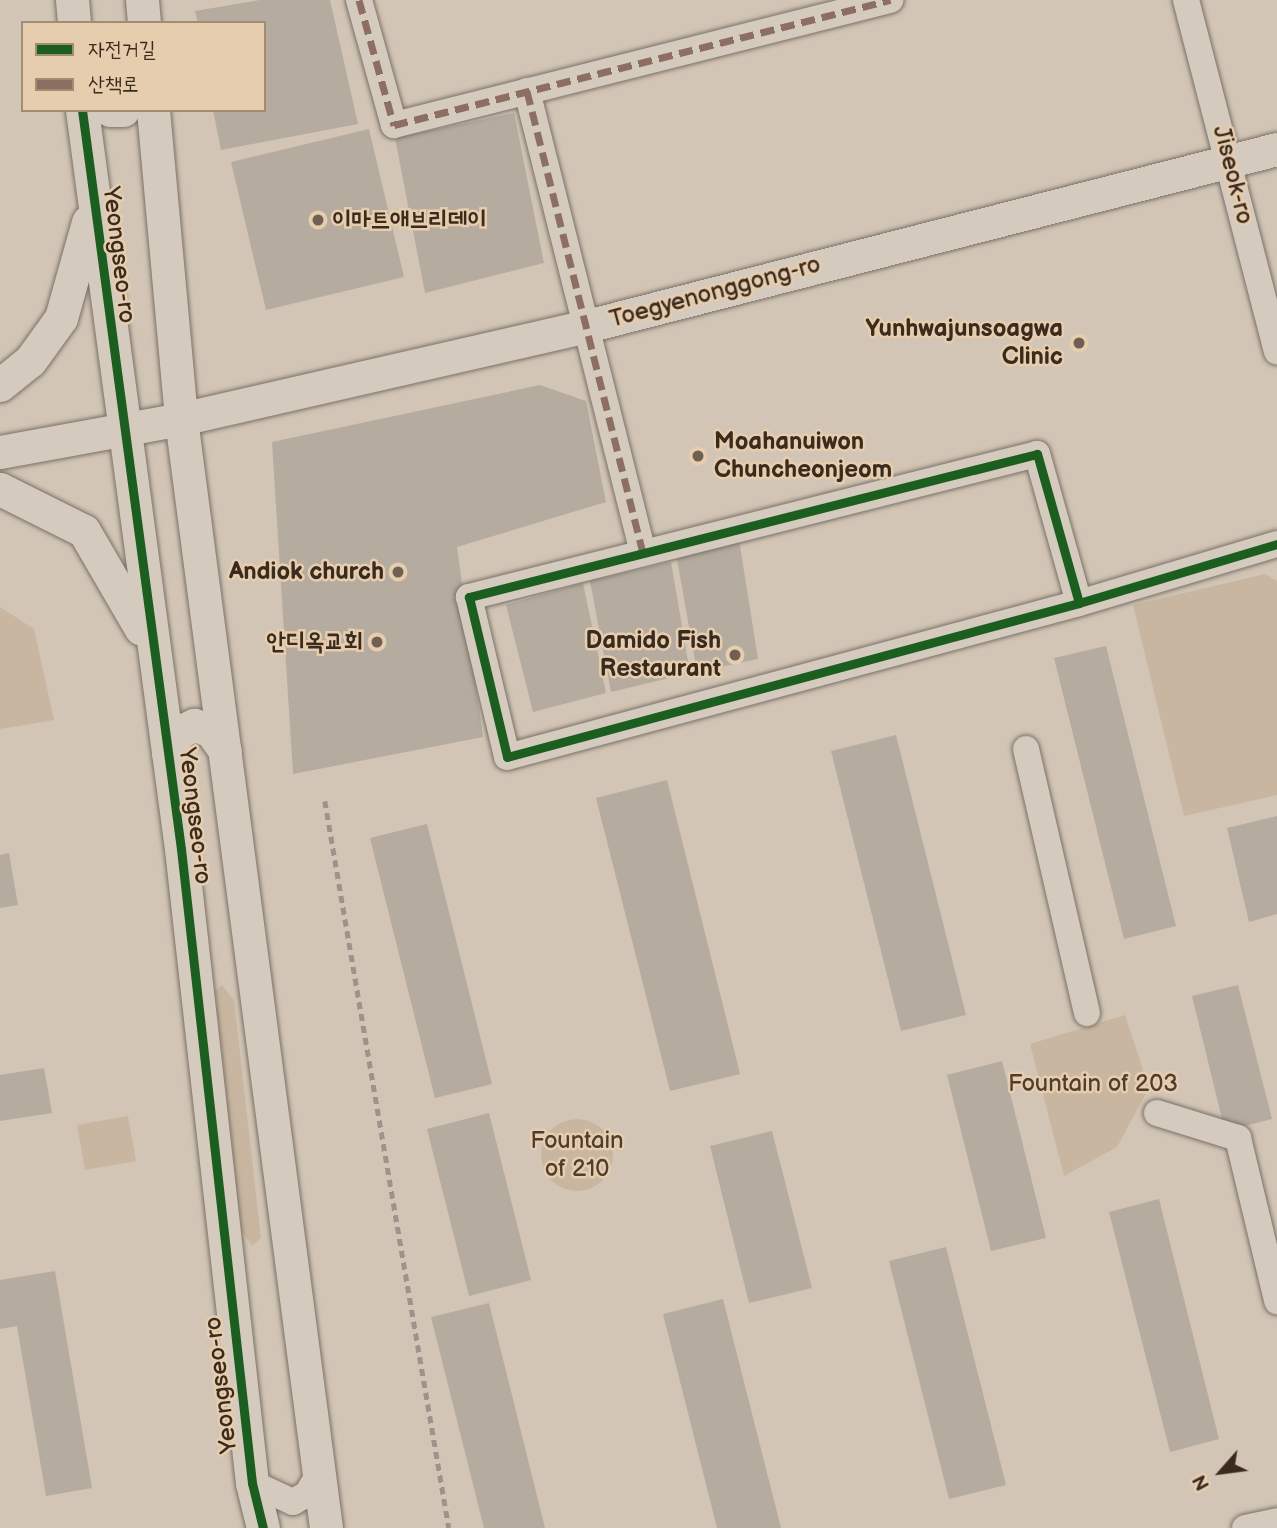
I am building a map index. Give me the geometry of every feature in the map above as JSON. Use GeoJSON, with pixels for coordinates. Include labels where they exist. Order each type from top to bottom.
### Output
{"type":"FeatureCollection","features":[{"type":"Feature","properties":{"kind":"street"},"geometry":{"type":"LineString","coordinates":[[72,0],[74,21]]}},
{"type":"Feature","properties":{"kind":"street"},"geometry":{"type":"LineString","coordinates":[[142,0],[144,21]]}},
{"type":"Feature","properties":{"kind":"street"},"geometry":{"type":"LineString","coordinates":[[359,0],[394,125],[890,0]]}},
{"type":"Feature","properties":{"kind":"street","name":"Jiseok-ro"},"geometry":{"type":"LineString","coordinates":[[1186,0],[1277,351]]}},
{"type":"Feature","properties":{"kind":"street"},"geometry":{"type":"LineString","coordinates":[[527,91],[583,327],[642,550]]}},
{"type":"Feature","properties":{"kind":"street","name":"Yeongseo-ro"},"geometry":{"type":"LineString","coordinates":[[82,112],[93,199],[151,425],[225,751],[326,1528]]}},
{"type":"Feature","properties":{"kind":"street","name":"Yeongseo-ro"},"geometry":{"type":"LineString","coordinates":[[153,112],[153,654],[168,753],[252,1483],[263,1528]]}},
{"type":"Feature","properties":{"kind":"street","name":"Toegyenonggong-ro"},"geometry":{"type":"LineString","coordinates":[[0,452],[151,425],[583,327],[1143,179],[1230,162],[1277,149]]}},
{"type":"Feature","properties":{"kind":"street"},"geometry":{"type":"LineString","coordinates":[[0,386],[30,361],[61,318],[93,199]]}},
{"type":"Feature","properties":{"kind":"street"},"geometry":{"type":"LineString","coordinates":[[1079,603],[1037,454],[642,550],[469,597],[507,757],[1079,603],[1277,544]]}},
{"type":"Feature","properties":{"kind":"street"},"geometry":{"type":"LineString","coordinates":[[0,489],[84,531],[153,654]]}},
{"type":"Feature","properties":{"kind":"street"},"geometry":{"type":"LineString","coordinates":[[168,753],[179,732],[194,724],[211,731],[225,751]]}},
{"type":"Feature","properties":{"kind":"street"},"geometry":{"type":"LineString","coordinates":[[1026,749],[1087,1013]]}},
{"type":"Feature","properties":{"kind":"street"},"geometry":{"type":"LineString","coordinates":[[1157,1113],[1238,1138],[1277,1301]]}},
{"type":"Feature","properties":{"kind":"street"},"geometry":{"type":"LineString","coordinates":[[252,1483],[293,1502],[307,1494],[318,1476]]}},
{"type":"Feature","properties":{"kind":"street"},"geometry":{"type":"LineString","coordinates":[[1245,1528],[1277,1521]]}},
{"type":"Feature","properties":{"kind":"path"},"geometry":{"type":"LineString","coordinates":[[325,801],[449,1528]]}},
{"type":"Feature","properties":{"kind":"green space"},"geometry":{"type":"Polygon","coordinates":[[[1265,574],[1277,581],[1277,795],[1184,816],[1133,605],[1265,574]]]}},
{"type":"Feature","properties":{"kind":"green space"},"geometry":{"type":"Polygon","coordinates":[[[0,607],[34,629],[54,720],[0,729],[0,607]]]}},
{"type":"Feature","properties":{"kind":"green space"},"geometry":{"type":"Polygon","coordinates":[[[222,985],[234,1000],[261,1238],[252,1246],[241,1230],[215,991],[222,985]]]}},
{"type":"Feature","properties":{"kind":"green space","name":"Fountain of 203"},"geometry":{"type":"Polygon","coordinates":[[[1125,1015],[1149,1088],[1117,1147],[1064,1176],[1030,1044],[1125,1015]]]}},
{"type":"Feature","properties":{"kind":"green space"},"geometry":{"type":"Polygon","coordinates":[[[128,1116],[136,1161],[85,1170],[77,1125],[128,1116]]]}},
{"type":"Feature","properties":{"kind":"green space","name":"Fountain of 210"},"geometry":{"type":"Polygon","coordinates":[[[584,1119],[603,1129],[611,1141],[611,1169],[603,1181],[591,1189],[570,1191],[551,1181],[543,1169],[541,1148],[551,1129],[563,1121],[584,1119]]]}},
{"type":"Feature","properties":{"kind":"building"},"geometry":{"type":"Polygon","coordinates":[[[260,0],[330,0],[358,124],[221,150],[213,112],[266,112],[266,21],[198,21],[195,11],[260,0]]]}},
{"type":"Feature","properties":{"kind":"building"},"geometry":{"type":"Polygon","coordinates":[[[514,113],[544,263],[425,293],[395,138],[514,113]]]}},
{"type":"Feature","properties":{"kind":"building","name":"이마트애브리데이"},"geometry":{"type":"Polygon","coordinates":[[[369,129],[404,277],[266,310],[231,162],[369,129]]]}},
{"type":"Feature","properties":{"kind":"building","name":"안디옥교회"},"geometry":{"type":"Polygon","coordinates":[[[540,385],[586,401],[606,502],[457,547],[483,737],[293,774],[272,442],[540,385]]]}},
{"type":"Feature","properties":{"kind":"building"},"geometry":{"type":"Polygon","coordinates":[[[739,540],[758,659],[697,672],[677,559],[739,540]]]}},
{"type":"Feature","properties":{"kind":"building"},"geometry":{"type":"Polygon","coordinates":[[[671,562],[690,673],[611,692],[590,581],[671,562]]]}},
{"type":"Feature","properties":{"kind":"building"},"geometry":{"type":"Polygon","coordinates":[[[583,583],[606,693],[533,712],[506,605],[583,583]]]}},
{"type":"Feature","properties":{"kind":"building"},"geometry":{"type":"Polygon","coordinates":[[[1106,646],[1176,926],[1124,939],[1054,658],[1106,646]]]}},
{"type":"Feature","properties":{"kind":"building"},"geometry":{"type":"Polygon","coordinates":[[[896,735],[966,1015],[901,1031],[831,751],[896,735]]]}},
{"type":"Feature","properties":{"kind":"building"},"geometry":{"type":"Polygon","coordinates":[[[667,780],[740,1074],[670,1091],[596,798],[667,780]]]}},
{"type":"Feature","properties":{"kind":"building"},"geometry":{"type":"Polygon","coordinates":[[[1277,816],[1277,914],[1249,922],[1227,828],[1277,816]]]}},
{"type":"Feature","properties":{"kind":"building"},"geometry":{"type":"Polygon","coordinates":[[[427,824],[492,1084],[435,1098],[370,838],[427,824]]]}},
{"type":"Feature","properties":{"kind":"building"},"geometry":{"type":"Polygon","coordinates":[[[9,853],[18,905],[0,908],[0,855],[9,853]]]}},
{"type":"Feature","properties":{"kind":"building"},"geometry":{"type":"Polygon","coordinates":[[[1238,985],[1272,1119],[1225,1131],[1192,996],[1238,985]]]}},
{"type":"Feature","properties":{"kind":"building"},"geometry":{"type":"Polygon","coordinates":[[[1002,1061],[1046,1238],[991,1251],[947,1075],[1002,1061]]]}},
{"type":"Feature","properties":{"kind":"building"},"geometry":{"type":"Polygon","coordinates":[[[44,1068],[52,1113],[0,1121],[0,1075],[44,1068]]]}},
{"type":"Feature","properties":{"kind":"building"},"geometry":{"type":"Polygon","coordinates":[[[489,1113],[531,1280],[469,1296],[427,1129],[489,1113]]]}},
{"type":"Feature","properties":{"kind":"building"},"geometry":{"type":"Polygon","coordinates":[[[772,1131],[812,1288],[749,1303],[710,1146],[772,1131]]]}},
{"type":"Feature","properties":{"kind":"building"},"geometry":{"type":"Polygon","coordinates":[[[1159,1199],[1219,1439],[1170,1452],[1109,1212],[1159,1199]]]}},
{"type":"Feature","properties":{"kind":"building"},"geometry":{"type":"Polygon","coordinates":[[[946,1247],[1006,1485],[949,1499],[889,1261],[946,1247]]]}},
{"type":"Feature","properties":{"kind":"building"},"geometry":{"type":"Polygon","coordinates":[[[55,1271],[92,1488],[46,1496],[17,1326],[0,1329],[0,1280],[55,1271]]]}},
{"type":"Feature","properties":{"kind":"building"},"geometry":{"type":"Polygon","coordinates":[[[723,1299],[781,1528],[717,1528],[663,1314],[723,1299]]]}},
{"type":"Feature","properties":{"kind":"building"},"geometry":{"type":"Polygon","coordinates":[[[489,1303],[545,1528],[484,1528],[431,1317],[489,1303]]]}},
{"type":"Feature","properties":{"kind":"marked path"},"geometry":{"type":"LineString","coordinates":[[359,0],[394,125],[890,0]]}},
{"type":"Feature","properties":{"kind":"marked path"},"geometry":{"type":"LineString","coordinates":[[527,91],[642,550]]}},
{"type":"Feature","properties":{"kind":"cycle path"},"geometry":{"type":"LineString","coordinates":[[82,112],[181,849],[252,1483],[263,1528]]}},
{"type":"Feature","properties":{"kind":"cycle path"},"geometry":{"type":"LineString","coordinates":[[1079,603],[1037,454],[469,597],[507,757],[1079,603],[1277,544]]}},
{"type":"Feature","properties":{"kind":"place","name":"이마트애브리데이"},"geometry":{"type":"Point","coordinates":[318,220]}},
{"type":"Feature","properties":{"kind":"place","name":"Yunhwajunsoagwa Clinic"},"geometry":{"type":"Point","coordinates":[1079,343]}},
{"type":"Feature","properties":{"kind":"place","name":"Moahanuiwon Chuncheonjeom"},"geometry":{"type":"Point","coordinates":[698,456]}},
{"type":"Feature","properties":{"kind":"place","name":"Andiok church"},"geometry":{"type":"Point","coordinates":[398,572]}},
{"type":"Feature","properties":{"kind":"place","name":"안디옥교회"},"geometry":{"type":"Point","coordinates":[377,642]}},
{"type":"Feature","properties":{"kind":"place","name":"Damido Fish Restaurant"},"geometry":{"type":"Point","coordinates":[735,655]}}]}
